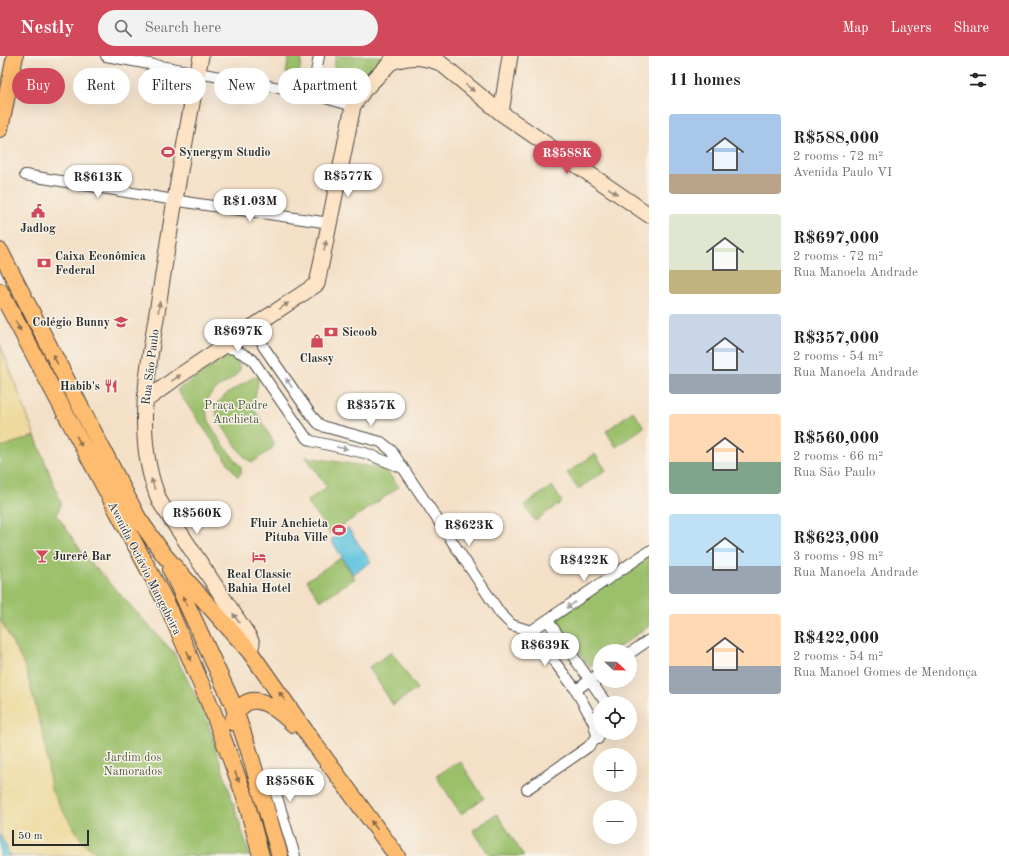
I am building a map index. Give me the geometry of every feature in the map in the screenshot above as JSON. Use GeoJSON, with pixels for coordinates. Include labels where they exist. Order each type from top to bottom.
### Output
{"type":"FeatureCollection","features":[{"type":"Feature","properties":{"kind":"main road"},"geometry":{"type":"LineString","coordinates":[[0,130],[15,56]]}},
{"type":"Feature","properties":{"kind":"main road","name":"Rua São Paulo"},"geometry":{"type":"LineString","coordinates":[[199,68],[201,56]]}},
{"type":"Feature","properties":{"kind":"main road"},"geometry":{"type":"LineString","coordinates":[[145,401],[316,284],[330,223],[353,106],[364,90],[392,59],[413,56],[436,60],[501,112],[649,215]]}},
{"type":"Feature","properties":{"kind":"main road"},"geometry":{"type":"LineString","coordinates":[[501,112],[510,56]]}},
{"type":"Feature","properties":{"kind":"main road","name":"Rua São Paulo"},"geometry":{"type":"LineString","coordinates":[[192,104],[174,201],[145,401],[145,445],[152,484],[160,502],[174,526],[249,637],[252,643],[250,652]]}},
{"type":"Feature","properties":{"kind":"main road","name":"Avenida Octávio Mangabeira"},"geometry":{"type":"LineString","coordinates":[[0,251],[118,481],[138,518],[164,556],[236,713],[257,775],[280,856]]}},
{"type":"Feature","properties":{"kind":"main road","name":"Avenida Octávio Mangabeira"},"geometry":{"type":"LineString","coordinates":[[0,291],[168,606],[213,712],[229,754],[244,797],[261,856]]}},
{"type":"Feature","properties":{"kind":"main road"},"geometry":{"type":"LineString","coordinates":[[164,556],[250,652],[313,742],[397,856]]}},
{"type":"Feature","properties":{"kind":"main road"},"geometry":{"type":"LineString","coordinates":[[229,754],[230,729],[236,713],[242,706],[253,701],[267,703],[276,708],[313,742]]}},
{"type":"Feature","properties":{"kind":"street"},"geometry":{"type":"LineString","coordinates":[[106,56],[171,68]]}},
{"type":"Feature","properties":{"kind":"street"},"geometry":{"type":"LineString","coordinates":[[317,68],[319,56]]}},
{"type":"Feature","properties":{"kind":"street"},"geometry":{"type":"LineString","coordinates":[[206,74],[278,88]]}},
{"type":"Feature","properties":{"kind":"street"},"geometry":{"type":"LineString","coordinates":[[346,104],[353,106]]}},
{"type":"Feature","properties":{"kind":"street"},"geometry":{"type":"LineString","coordinates":[[25,175],[174,201],[330,223]]}},
{"type":"Feature","properties":{"kind":"street"},"geometry":{"type":"LineString","coordinates":[[266,318],[261,334],[263,346],[311,415],[319,424],[325,427],[381,442],[391,450],[500,613],[512,625],[531,631],[576,690],[593,719]]}},
{"type":"Feature","properties":{"kind":"street"},"geometry":{"type":"LineString","coordinates":[[223,347],[238,350],[252,359],[305,436],[317,443],[365,453],[403,468]]}},
{"type":"Feature","properties":{"kind":"street"},"geometry":{"type":"LineString","coordinates":[[317,443],[325,427]]}},
{"type":"Feature","properties":{"kind":"street"},"geometry":{"type":"LineString","coordinates":[[531,631],[548,621],[649,551]]}},
{"type":"Feature","properties":{"kind":"street"},"geometry":{"type":"LineString","coordinates":[[548,621],[601,696]]}},
{"type":"Feature","properties":{"kind":"street"},"geometry":{"type":"LineString","coordinates":[[637,648],[649,640]]}},
{"type":"Feature","properties":{"kind":"street"},"geometry":{"type":"LineString","coordinates":[[576,690],[593,677]]}},
{"type":"Feature","properties":{"kind":"street"},"geometry":{"type":"LineString","coordinates":[[528,789],[588,747],[595,740]]}},
{"type":"Feature","properties":{"kind":"street"},"geometry":{"type":"LineString","coordinates":[[257,775],[273,784],[295,856]]}},
{"type":"Feature","properties":{"kind":"green space"},"geometry":{"type":"Polygon","coordinates":[[[289,56],[302,56],[300,68],[287,68],[289,56]]]}},
{"type":"Feature","properties":{"kind":"green space"},"geometry":{"type":"Polygon","coordinates":[[[336,56],[384,56],[371,72],[371,68],[334,68],[336,56]]]}},
{"type":"Feature","properties":{"kind":"green space","name":"Praça Padre Anchieta"},"geometry":{"type":"Polygon","coordinates":[[[228,356],[236,358],[240,369],[234,377],[210,395],[206,403],[206,412],[215,432],[241,467],[241,473],[238,477],[177,390],[228,356]]]}},
{"type":"Feature","properties":{"kind":"green space","name":"Praça Padre Anchieta"},"geometry":{"type":"Polygon","coordinates":[[[255,376],[259,377],[253,407],[274,443],[272,449],[253,462],[246,459],[227,433],[218,418],[216,406],[218,402],[227,394],[255,376]]]}},
{"type":"Feature","properties":{"kind":"green space"},"geometry":{"type":"Polygon","coordinates":[[[633,411],[644,427],[616,447],[606,431],[633,411]]]}},
{"type":"Feature","properties":{"kind":"green space","name":"Jardim dos Namorados"},"geometry":{"type":"Polygon","coordinates":[[[35,436],[61,503],[57,515],[83,554],[174,653],[206,717],[250,856],[101,856],[84,844],[51,790],[44,738],[25,667],[0,619],[0,447],[35,436]]]}},
{"type":"Feature","properties":{"kind":"green space"},"geometry":{"type":"Polygon","coordinates":[[[595,454],[606,470],[578,489],[567,473],[595,454]]]}},
{"type":"Feature","properties":{"kind":"green space"},"geometry":{"type":"Polygon","coordinates":[[[306,457],[385,469],[399,487],[330,534],[307,501],[327,487],[306,457]]]}},
{"type":"Feature","properties":{"kind":"green space"},"geometry":{"type":"Polygon","coordinates":[[[552,486],[562,502],[535,521],[524,505],[552,486]]]}},
{"type":"Feature","properties":{"kind":"green space"},"geometry":{"type":"Polygon","coordinates":[[[649,554],[649,626],[623,644],[593,644],[593,664],[588,665],[557,621],[557,618],[649,554]]]}},
{"type":"Feature","properties":{"kind":"green space"},"geometry":{"type":"Polygon","coordinates":[[[341,558],[355,578],[320,601],[307,580],[341,558]]]}},
{"type":"Feature","properties":{"kind":"green space"},"geometry":{"type":"Polygon","coordinates":[[[392,652],[417,689],[393,705],[369,667],[392,652]]]}},
{"type":"Feature","properties":{"kind":"green space"},"geometry":{"type":"Polygon","coordinates":[[[460,761],[484,798],[461,814],[436,776],[460,761]]]}},
{"type":"Feature","properties":{"kind":"green space"},"geometry":{"type":"Polygon","coordinates":[[[497,814],[524,856],[490,856],[473,830],[497,814]]]}},
{"type":"Feature","properties":{"kind":"sand"},"geometry":{"type":"Polygon","coordinates":[[[0,344],[35,436],[0,447],[0,344]]]}},
{"type":"Feature","properties":{"kind":"sand"},"geometry":{"type":"Polygon","coordinates":[[[0,619],[25,667],[44,738],[51,790],[84,844],[101,856],[10,856],[0,834],[0,619]]]}},
{"type":"Feature","properties":{"kind":"water"},"geometry":{"type":"Polygon","coordinates":[[[348,528],[371,562],[353,574],[331,540],[348,528]]]}},
{"type":"Feature","properties":{"kind":"water"},"geometry":{"type":"Polygon","coordinates":[[[0,834],[10,856],[0,856],[0,834]]]}},
{"type":"Feature","properties":{"kind":"place","name":"Synergym Studio"},"geometry":{"type":"Point","coordinates":[168,152]}},
{"type":"Feature","properties":{"kind":"place","name":"Jadlog"},"geometry":{"type":"Point","coordinates":[38,211]}},
{"type":"Feature","properties":{"kind":"place","name":"Caixa Econômica Federal"},"geometry":{"type":"Point","coordinates":[44,263]}},
{"type":"Feature","properties":{"kind":"place","name":"Colégio Bunny"},"geometry":{"type":"Point","coordinates":[121,322]}},
{"type":"Feature","properties":{"kind":"place","name":"Sicoob"},"geometry":{"type":"Point","coordinates":[331,332]}},
{"type":"Feature","properties":{"kind":"place","name":"Classy"},"geometry":{"type":"Point","coordinates":[317,341]}},
{"type":"Feature","properties":{"kind":"place","name":"Habib's"},"geometry":{"type":"Point","coordinates":[111,386]}},
{"type":"Feature","properties":{"kind":"place","name":"Fluir Anchieta Pituba Ville"},"geometry":{"type":"Point","coordinates":[339,530]}},
{"type":"Feature","properties":{"kind":"place","name":"Jurerê Bar"},"geometry":{"type":"Point","coordinates":[42,556]}},
{"type":"Feature","properties":{"kind":"place","name":"Real Classic Bahia Hotel"},"geometry":{"type":"Point","coordinates":[259,557]}}]}
